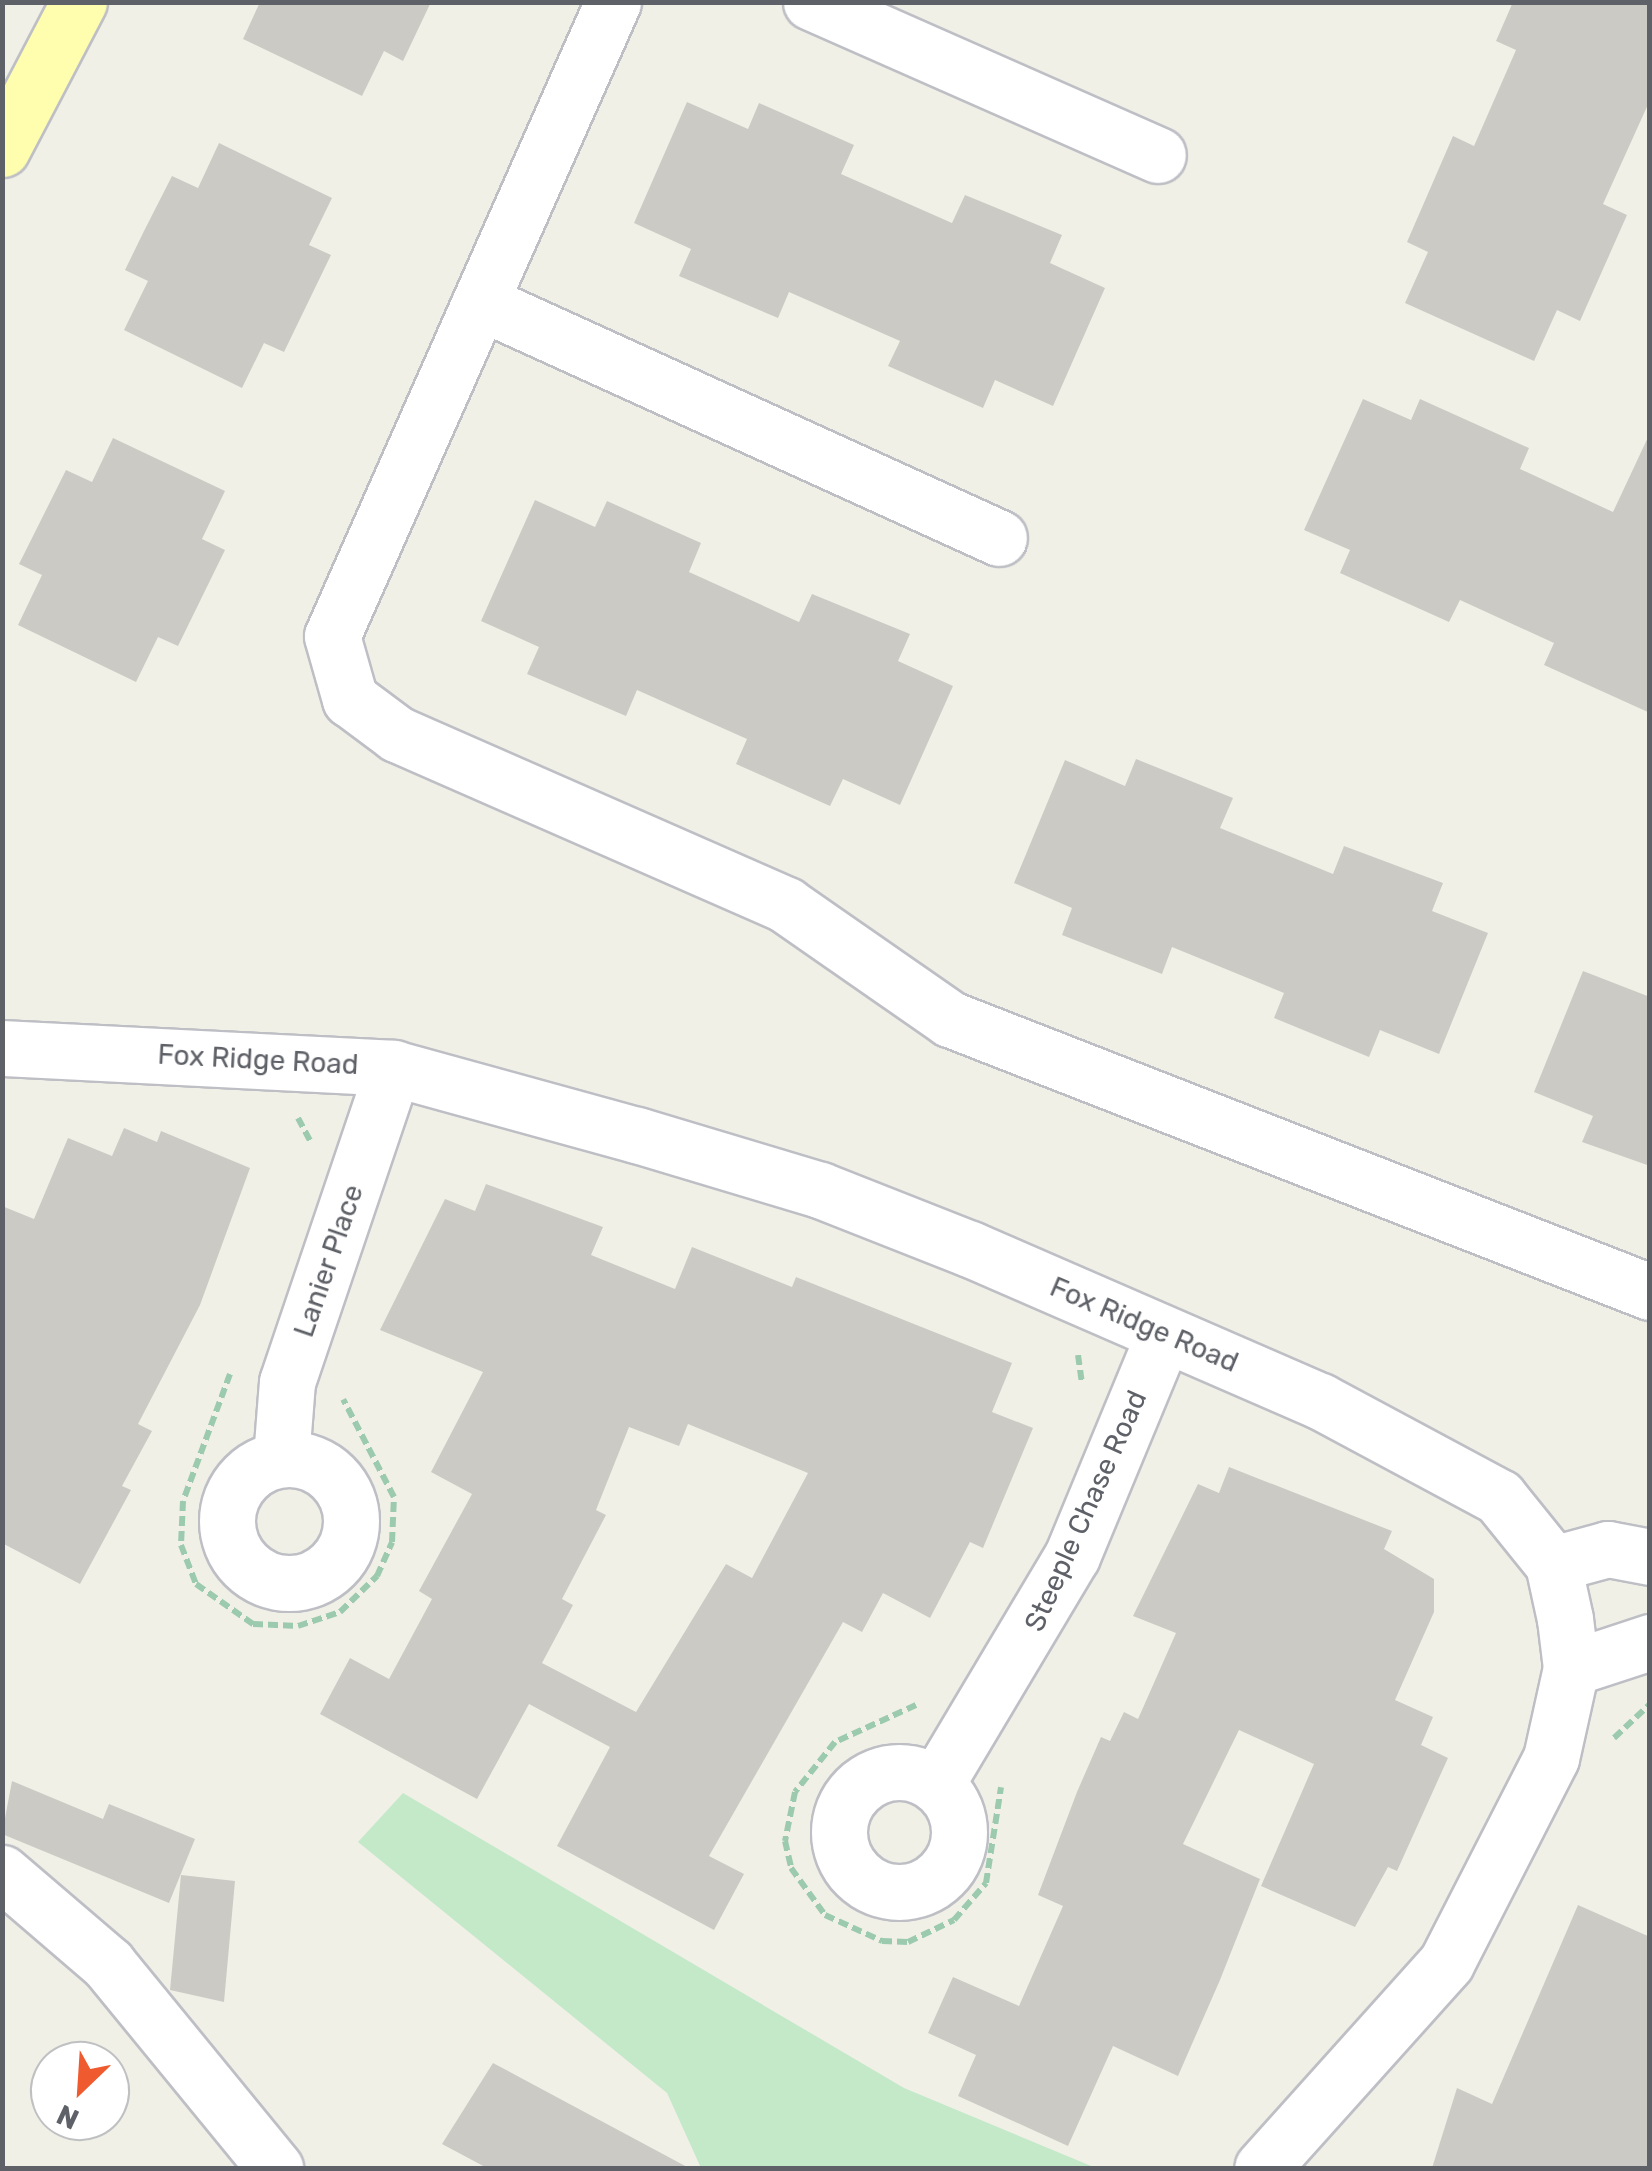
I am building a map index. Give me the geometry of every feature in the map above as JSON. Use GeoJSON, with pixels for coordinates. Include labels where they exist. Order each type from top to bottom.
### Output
{"type":"FeatureCollection","features":[{"type":"Feature","properties":{"kind":"main road"},"geometry":{"type":"LineString","coordinates":[[2,149],[79,2]]}},
{"type":"Feature","properties":{"kind":"street"},"geometry":{"type":"LineString","coordinates":[[613,2],[332,636],[350,699],[397,734],[786,905],[950,1019],[1650,1292]]}},
{"type":"Feature","properties":{"kind":"street"},"geometry":{"type":"LineString","coordinates":[[811,2],[1158,155]]}},
{"type":"Feature","properties":{"kind":"street"},"geometry":{"type":"LineString","coordinates":[[480,302],[999,538]]}},
{"type":"Feature","properties":{"kind":"street","name":"Fox Ridge Road"},"geometry":{"type":"LineString","coordinates":[[2,1048],[394,1068],[820,1190],[1320,1401],[1499,1497],[1553,1564],[1571,1668],[1550,1758],[1476,1914],[1407,2017],[1262,2168]]}},
{"type":"Feature","properties":{"kind":"street","name":"Lanier Place"},"geometry":{"type":"LineString","coordinates":[[281,1458],[287,1382],[394,1068]]}},
{"type":"Feature","properties":{"kind":"street","name":"Steeple Chase Road"},"geometry":{"type":"LineString","coordinates":[[936,1784],[1072,1556],[1164,1334]]}},
{"type":"Feature","properties":{"kind":"street"},"geometry":{"type":"LineString","coordinates":[[1553,1564],[1608,1549],[1650,1556]]}},
{"type":"Feature","properties":{"kind":"street"},"geometry":{"type":"LineString","coordinates":[[1571,1668],[1650,1642]]}},
{"type":"Feature","properties":{"kind":"street"},"geometry":{"type":"LineString","coordinates":[[2,1874],[108,1964],[275,2168]]}},
{"type":"Feature","properties":{"kind":"path"},"geometry":{"type":"LineString","coordinates":[[294,1113],[311,1159]]}},
{"type":"Feature","properties":{"kind":"path"},"geometry":{"type":"LineString","coordinates":[[1075,1348],[1082,1390]]}},
{"type":"Feature","properties":{"kind":"path"},"geometry":{"type":"LineString","coordinates":[[236,1359],[183,1501],[182,1545],[196,1584],[253,1624],[298,1626],[340,1612],[377,1576],[392,1542],[394,1497],[352,1430],[340,1391]]}},
{"type":"Feature","properties":{"kind":"path"},"geometry":{"type":"LineString","coordinates":[[927,1695],[836,1742],[806,1775],[785,1840],[801,1890],[836,1922],[882,1941],[908,1942],[954,1920],[986,1884],[1002,1776]]}},
{"type":"Feature","properties":{"kind":"green space"},"geometry":{"type":"Polygon","coordinates":[[[403,1793],[904,2088],[1096,2168],[701,2168],[667,2093],[358,1842],[403,1793]]]}},
{"type":"Feature","properties":{"kind":"building"},"geometry":{"type":"Polygon","coordinates":[[[260,2],[431,2],[403,61],[384,51],[362,96],[243,39],[260,2]]]}},
{"type":"Feature","properties":{"kind":"building"},"geometry":{"type":"Polygon","coordinates":[[[1513,2],[1650,2],[1650,100],[1603,204],[1627,215],[1580,321],[1557,310],[1534,361],[1405,303],[1428,252],[1407,242],[1453,136],[1474,146],[1516,50],[1496,41],[1513,2]]]}},
{"type":"Feature","properties":{"kind":"building"},"geometry":{"type":"Polygon","coordinates":[[[687,102],[748,129],[759,103],[854,145],[841,174],[952,223],[965,195],[1062,235],[1050,263],[1105,288],[1053,406],[995,380],[983,408],[888,366],[900,341],[789,292],[778,318],[679,276],[691,249],[634,223],[687,102]]]}},
{"type":"Feature","properties":{"kind":"building"},"geometry":{"type":"Polygon","coordinates":[[[219,143],[332,198],[309,245],[331,255],[284,352],[264,343],[242,388],[124,330],[148,281],[125,270],[144,231],[172,176],[198,188],[219,143]]]}},
{"type":"Feature","properties":{"kind":"building"},"geometry":{"type":"Polygon","coordinates":[[[1363,399],[1411,420],[1420,399],[1529,448],[1520,469],[1613,512],[1650,433],[1650,713],[1544,665],[1554,643],[1460,600],[1449,622],[1340,573],[1350,550],[1304,530],[1363,399]]]}},
{"type":"Feature","properties":{"kind":"building"},"geometry":{"type":"Polygon","coordinates":[[[113,438],[225,491],[202,539],[225,550],[178,646],[158,637],[136,682],[18,625],[42,575],[19,564],[66,470],[92,482],[113,438]]]}},
{"type":"Feature","properties":{"kind":"building"},"geometry":{"type":"Polygon","coordinates":[[[535,500],[595,527],[607,501],[701,543],[689,572],[799,622],[812,594],[910,634],[898,661],[953,686],[900,805],[843,779],[830,806],[736,764],[747,739],[637,690],[626,716],[527,674],[539,647],[481,621],[535,500]]]}},
{"type":"Feature","properties":{"kind":"building"},"geometry":{"type":"Polygon","coordinates":[[[1136,759],[1233,798],[1220,828],[1333,874],[1344,846],[1443,883],[1432,911],[1488,933],[1439,1054],[1380,1030],[1369,1057],[1274,1018],[1284,993],[1172,947],[1162,974],[1062,935],[1072,908],[1014,883],[1065,760],[1125,786],[1136,759]]]}},
{"type":"Feature","properties":{"kind":"building"},"geometry":{"type":"Polygon","coordinates":[[[1583,971],[1650,997],[1650,1166],[1582,1142],[1593,1116],[1534,1092],[1583,971]]]}},
{"type":"Feature","properties":{"kind":"building"},"geometry":{"type":"Polygon","coordinates":[[[124,1128],[157,1142],[161,1131],[250,1168],[200,1305],[138,1424],[152,1431],[122,1486],[131,1490],[80,1584],[2,1543],[2,1206],[34,1219],[68,1138],[112,1156],[124,1128]]]}},
{"type":"Feature","properties":{"kind":"building"},"geometry":{"type":"Polygon","coordinates":[[[486,1184],[603,1227],[591,1255],[675,1289],[692,1247],[792,1287],[796,1277],[1012,1363],[992,1412],[1033,1428],[983,1548],[970,1542],[930,1618],[883,1593],[862,1632],[843,1622],[709,1856],[744,1874],[714,1930],[557,1846],[610,1747],[529,1704],[477,1799],[320,1714],[350,1658],[389,1679],[432,1599],[419,1591],[472,1494],[431,1472],[483,1372],[380,1330],[445,1199],[475,1211],[486,1184]],[[688,1424],[679,1446],[629,1427],[596,1510],[606,1515],[562,1599],[573,1605],[542,1663],[636,1712],[726,1564],[752,1578],[808,1473],[688,1424]]]}},
{"type":"Feature","properties":{"kind":"building"},"geometry":{"type":"Polygon","coordinates":[[[1229,1467],[1392,1531],[1384,1549],[1434,1579],[1434,1612],[1395,1700],[1433,1717],[1421,1745],[1448,1758],[1397,1871],[1388,1867],[1355,1927],[1261,1886],[1314,1764],[1239,1730],[1183,1844],[1260,1879],[1220,1980],[1178,2076],[1113,2046],[1068,2146],[958,2096],[976,2055],[928,2033],[953,1977],[1019,2006],[1063,1906],[1038,1895],[1077,1792],[1101,1737],[1110,1741],[1124,1712],[1138,1719],[1176,1633],[1133,1616],[1198,1484],[1219,1493],[1229,1467]]]}},
{"type":"Feature","properties":{"kind":"building"},"geometry":{"type":"Polygon","coordinates":[[[12,1781],[103,1819],[109,1804],[195,1839],[169,1903],[2,1834],[12,1781]]]}},
{"type":"Feature","properties":{"kind":"building"},"geometry":{"type":"Polygon","coordinates":[[[181,1875],[235,1881],[224,2002],[170,1990],[181,1875]]]}},
{"type":"Feature","properties":{"kind":"building"},"geometry":{"type":"Polygon","coordinates":[[[1578,1905],[1650,1937],[1650,2168],[1432,2168],[1457,2088],[1492,2104],[1578,1905]]]}},
{"type":"Feature","properties":{"kind":"building"},"geometry":{"type":"Polygon","coordinates":[[[493,2063],[689,2168],[487,2168],[442,2144],[493,2063]]]}}]}
